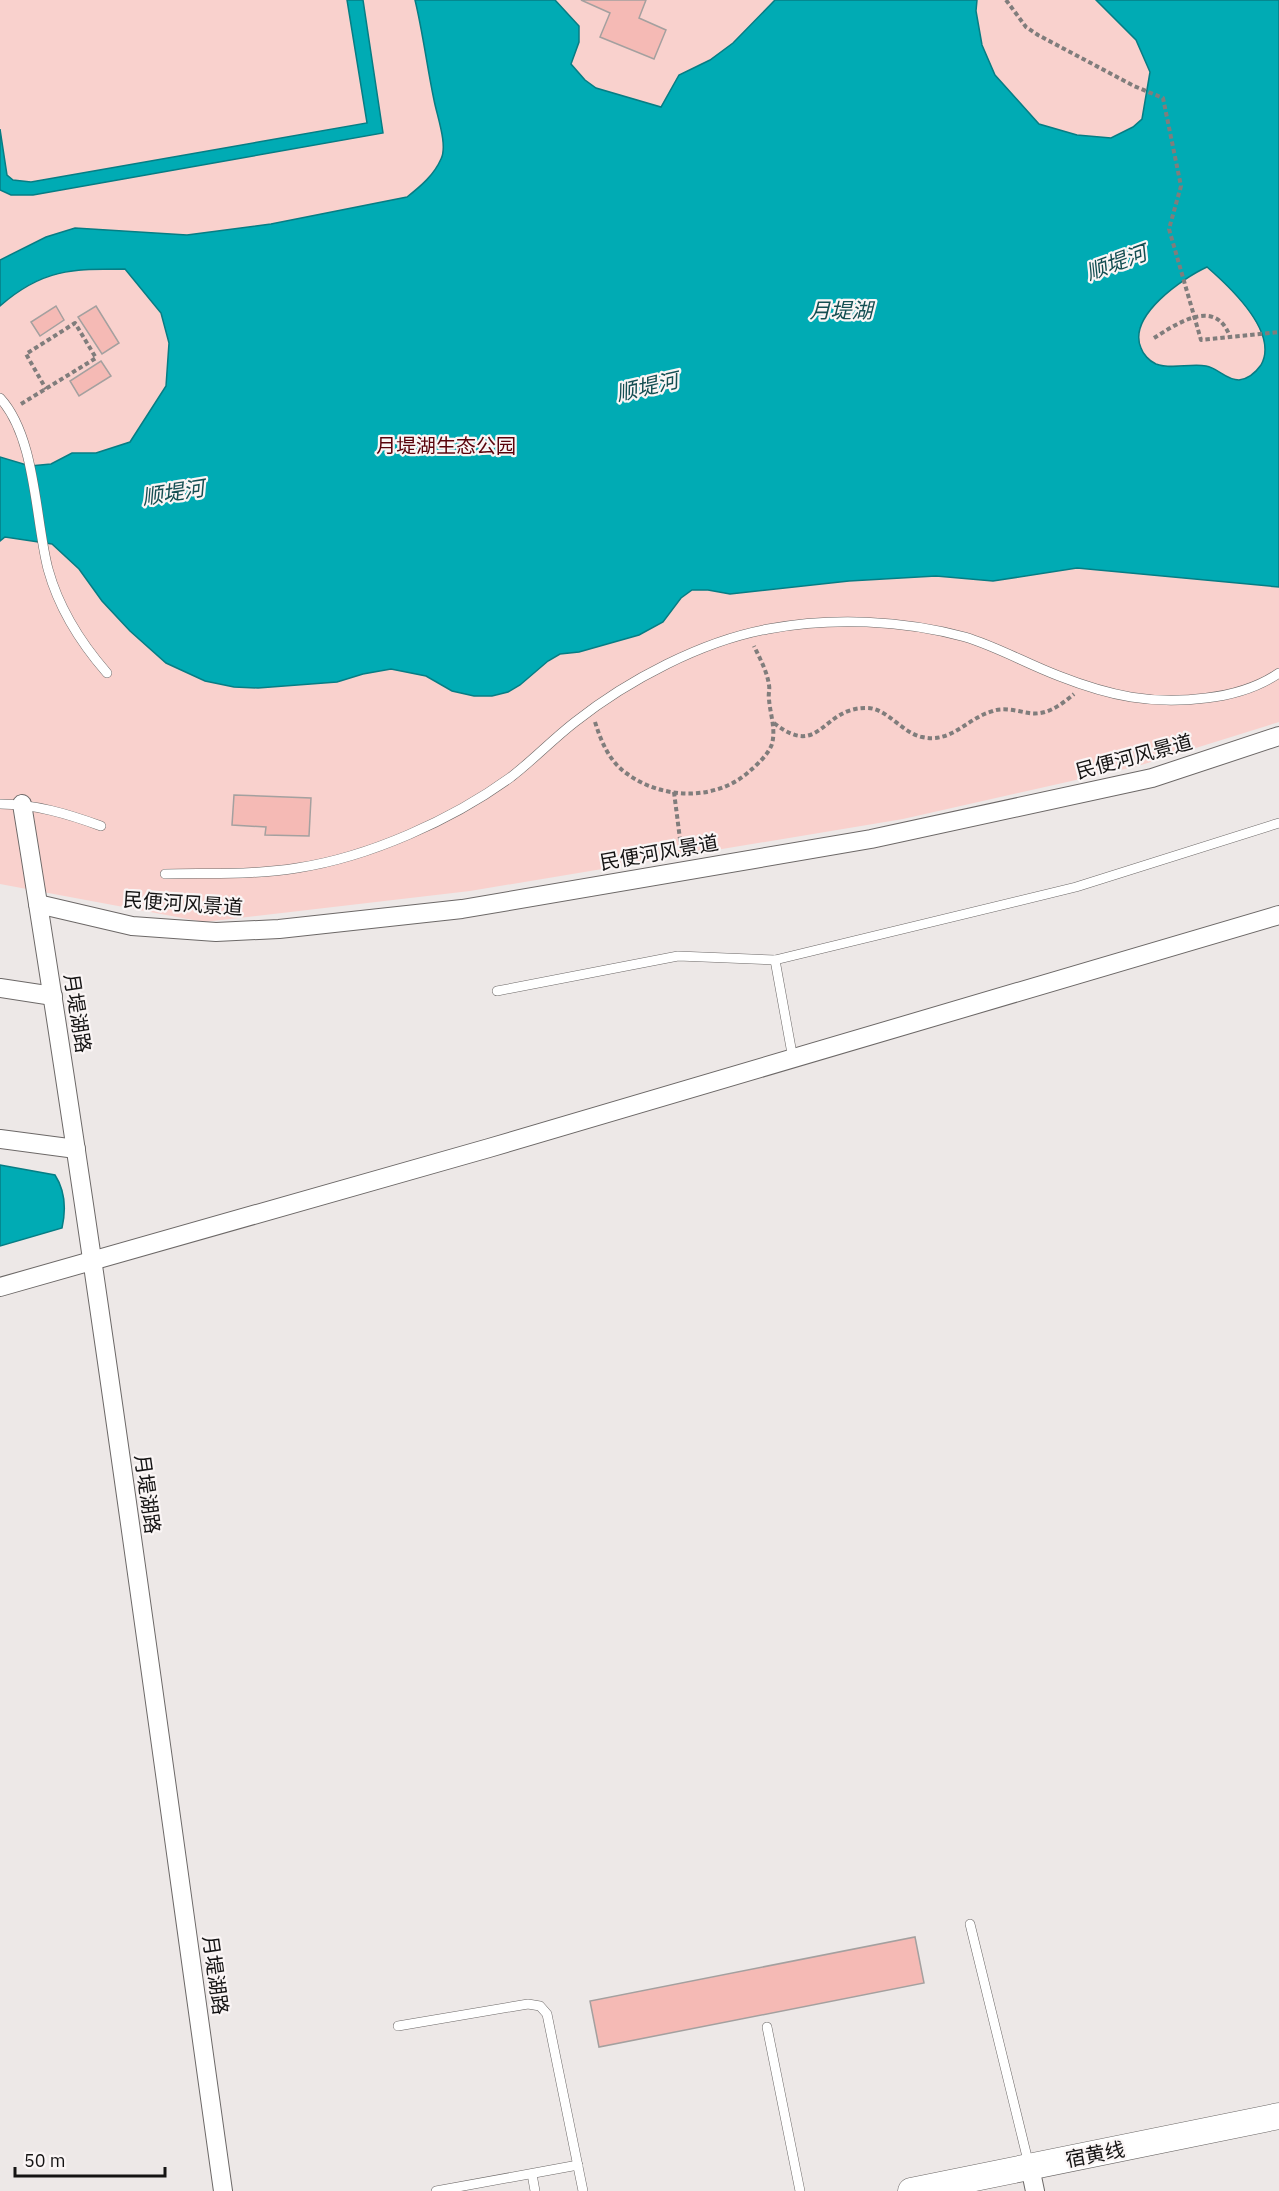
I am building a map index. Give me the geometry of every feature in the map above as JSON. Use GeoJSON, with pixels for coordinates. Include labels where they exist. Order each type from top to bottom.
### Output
{"type":"FeatureCollection","features":[{"type":"Feature","properties":{"kind":"main road","name":"宿黄线"},"geometry":{"type":"LineString","coordinates":[[911,2191],[1032,2179],[1279,2116]]}},
{"type":"Feature","properties":{"kind":"street","name":"民便河风景道"},"geometry":{"type":"LineString","coordinates":[[38,904],[132,926],[216,932],[268,930],[462,909],[871,839],[1152,778],[1279,736]]}},
{"type":"Feature","properties":{"kind":"street","name":"月堤湖路"},"geometry":{"type":"LineString","coordinates":[[22,804],[76,1149],[223,2191]]}},
{"type":"Feature","properties":{"kind":"street"},"geometry":{"type":"LineString","coordinates":[[0,1287],[489,1148],[1279,915]]}},
{"type":"Feature","properties":{"kind":"street"},"geometry":{"type":"LineString","coordinates":[[0,988],[53,996]]}},
{"type":"Feature","properties":{"kind":"street"},"geometry":{"type":"LineString","coordinates":[[0,1139],[76,1149]]}},
{"type":"Feature","properties":{"kind":"lane"},"geometry":{"type":"LineString","coordinates":[[0,398],[18,424],[26,451],[48,570],[60,606],[90,653],[107,673]]}},
{"type":"Feature","properties":{"kind":"lane"},"geometry":{"type":"LineString","coordinates":[[165,874],[229,873],[297,868],[361,852],[428,825],[474,801],[511,776],[576,721],[615,693],[723,639],[749,633],[823,622],[903,624],[965,637],[1085,685],[1138,699],[1174,702],[1234,694],[1279,673]]}},
{"type":"Feature","properties":{"kind":"lane"},"geometry":{"type":"LineString","coordinates":[[0,804],[22,804],[68,814],[101,826]]}},
{"type":"Feature","properties":{"kind":"lane"},"geometry":{"type":"LineString","coordinates":[[497,991],[678,956],[775,960],[1076,887],[1279,823]]}},
{"type":"Feature","properties":{"kind":"lane"},"geometry":{"type":"LineString","coordinates":[[775,960],[793,1059]]}},
{"type":"Feature","properties":{"kind":"lane"},"geometry":{"type":"LineString","coordinates":[[970,1924],[1032,2179]]}},
{"type":"Feature","properties":{"kind":"lane"},"geometry":{"type":"LineString","coordinates":[[398,2026],[528,2004],[540,2006],[547,2014],[583,2191]]}},
{"type":"Feature","properties":{"kind":"lane"},"geometry":{"type":"LineString","coordinates":[[767,2027],[800,2191]]}},
{"type":"Feature","properties":{"kind":"lane"},"geometry":{"type":"LineString","coordinates":[[436,2191],[481,2187],[578,2165]]}},
{"type":"Feature","properties":{"kind":"lane"},"geometry":{"type":"LineString","coordinates":[[532,2174],[535,2191]]}},
{"type":"Feature","properties":{"kind":"path"},"geometry":{"type":"LineString","coordinates":[[1006,0],[1026,27],[1038,35],[1134,86],[1163,98],[1181,186],[1169,229],[1201,340],[1279,332]]}},
{"type":"Feature","properties":{"kind":"path"},"geometry":{"type":"LineString","coordinates":[[1154,339],[1168,329],[1206,314],[1213,315],[1224,325],[1230,337]]}},
{"type":"Feature","properties":{"kind":"path"},"geometry":{"type":"LineString","coordinates":[[10,411],[46,389],[96,358],[75,323],[26,354],[46,389]]}},
{"type":"Feature","properties":{"kind":"path"},"geometry":{"type":"LineString","coordinates":[[591,710],[600,738],[610,757],[624,772],[648,787],[688,794],[711,792],[728,787],[746,776],[771,746],[773,723],[767,676],[749,633]]}},
{"type":"Feature","properties":{"kind":"path"},"geometry":{"type":"LineString","coordinates":[[773,723],[787,734],[808,737],[838,715],[852,709],[869,707],[885,714],[919,737],[932,739],[958,731],[972,720],[995,710],[1046,712],[1061,704],[1085,685]]}},
{"type":"Feature","properties":{"kind":"path"},"geometry":{"type":"LineString","coordinates":[[674,792],[680,839],[689,870]]}},
{"type":"Feature","properties":{"kind":"green space","name":"月堤湖生态公园"},"geometry":{"type":"Polygon","coordinates":[[[0,0],[1279,0],[1279,722],[1138,766],[903,819],[470,891],[204,922],[0,884],[0,0]]]}},
{"type":"Feature","properties":{"kind":"water"},"geometry":{"type":"Polygon","coordinates":[[[347,0],[363,0],[383,133],[33,195],[11,195],[0,190],[0,129],[7,175],[13,180],[31,182],[367,123],[347,0]]]}},
{"type":"Feature","properties":{"kind":"water","name":"月堤湖"},"geometry":{"type":"Polygon","coordinates":[[[415,0],[555,0],[579,26],[579,42],[571,64],[585,80],[596,88],[661,107],[679,75],[710,60],[733,43],[775,0],[977,0],[976,11],[982,45],[995,75],[1039,124],[1077,135],[1111,138],[1133,127],[1142,119],[1150,72],[1136,40],[1096,0],[1279,0],[1279,587],[1077,568],[993,581],[936,576],[849,581],[730,594],[692,590],[681,598],[663,622],[639,635],[579,652],[560,654],[548,661],[520,685],[508,692],[492,696],[474,696],[452,691],[426,676],[391,669],[337,682],[258,688],[234,687],[205,681],[166,663],[130,631],[102,601],[79,569],[52,544],[5,537],[0,541],[0,457],[30,466],[51,464],[72,453],[96,453],[130,442],[166,386],[169,343],[161,313],[125,269],[73,271],[44,278],[15,294],[0,306],[0,260],[46,237],[75,228],[187,235],[271,224],[407,197],[431,175],[443,153],[441,130],[415,0]],[[1207,267],[1197,272],[1172,289],[1149,311],[1142,323],[1139,336],[1142,350],[1151,361],[1162,366],[1206,366],[1239,380],[1252,375],[1261,365],[1265,352],[1258,325],[1239,298],[1207,267]]]}},
{"type":"Feature","properties":{"kind":"water"},"geometry":{"type":"Polygon","coordinates":[[[0,1165],[55,1175],[64,1201],[62,1228],[0,1246],[0,1165]]]}},
{"type":"Feature","properties":{"kind":"building"},"geometry":{"type":"Polygon","coordinates":[[[581,0],[646,0],[639,18],[666,30],[654,59],[600,37],[610,13],[581,0]]]}},
{"type":"Feature","properties":{"kind":"building"},"geometry":{"type":"Polygon","coordinates":[[[56,306],[64,320],[40,336],[31,322],[56,306]]]}},
{"type":"Feature","properties":{"kind":"building"},"geometry":{"type":"Polygon","coordinates":[[[96,306],[119,343],[102,354],[78,317],[96,306]]]}},
{"type":"Feature","properties":{"kind":"building"},"geometry":{"type":"Polygon","coordinates":[[[101,361],[111,376],[79,396],[70,381],[101,361]]]}},
{"type":"Feature","properties":{"kind":"building"},"geometry":{"type":"Polygon","coordinates":[[[234,795],[311,798],[309,836],[265,835],[266,827],[232,825],[234,795]]]}},
{"type":"Feature","properties":{"kind":"building"},"geometry":{"type":"Polygon","coordinates":[[[915,1937],[924,1983],[599,2047],[590,2001],[915,1937]]]}},
{"type":"Feature","properties":{"kind":"water label","name":"顺堤河"},"geometry":{"type":"Point","coordinates":[1116,262]}},
{"type":"Feature","properties":{"kind":"water label","name":"顺堤河"},"geometry":{"type":"Point","coordinates":[647,386]}},
{"type":"Feature","properties":{"kind":"water label","name":"顺堤河"},"geometry":{"type":"Point","coordinates":[173,492]}}]}
